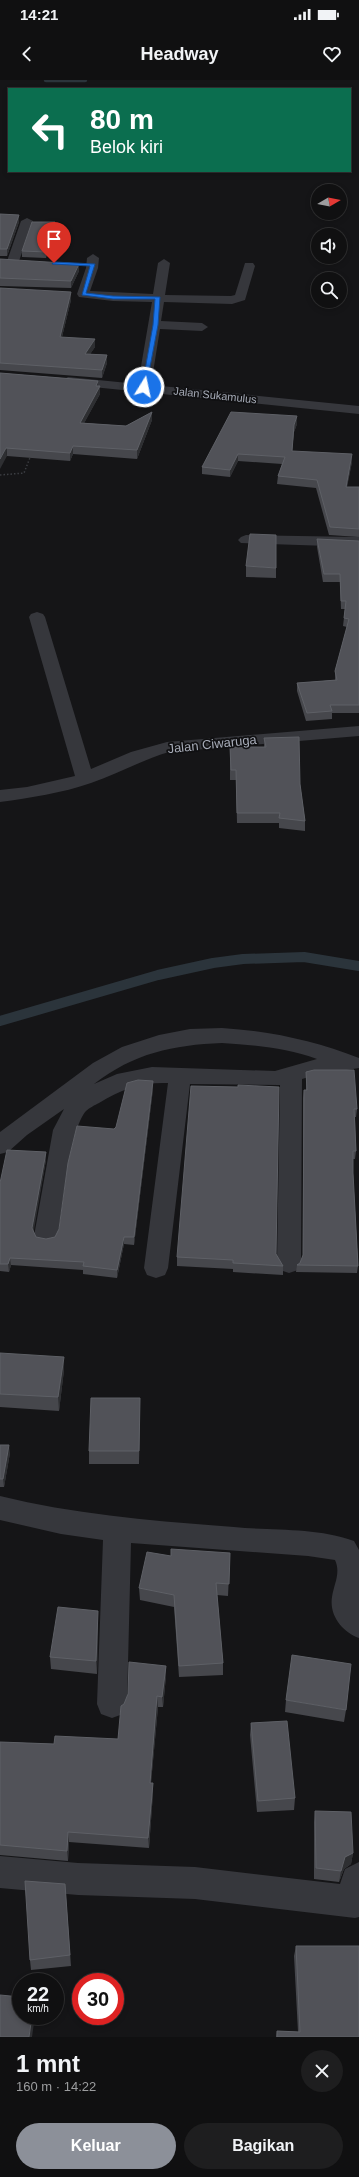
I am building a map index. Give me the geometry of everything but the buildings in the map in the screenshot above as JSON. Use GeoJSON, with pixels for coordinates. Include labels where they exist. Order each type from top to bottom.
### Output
{"type":"FeatureCollection","features":[{"type":"Feature","properties":{"kind":"street"},"geometry":{"type":"LineString","coordinates":[[17,273],[21,262],[27,221]]}},
{"type":"Feature","properties":{"kind":"street"},"geometry":{"type":"LineString","coordinates":[[0,261],[21,262]]}},
{"type":"Feature","properties":{"kind":"street"},"geometry":{"type":"LineString","coordinates":[[78,264],[93,261],[83,294]]}},
{"type":"Feature","properties":{"kind":"street"},"geometry":{"type":"LineString","coordinates":[[144,387],[164,263]]}},
{"type":"Feature","properties":{"kind":"street"},"geometry":{"type":"LineString","coordinates":[[68,293],[113,297],[232,300],[241,297],[249,266]]}},
{"type":"Feature","properties":{"kind":"street"},"geometry":{"type":"LineString","coordinates":[[155,325],[202,327]]}},
{"type":"Feature","properties":{"kind":"street","name":"Jalan Sukamulus"},"geometry":{"type":"LineString","coordinates":[[53,380],[144,387],[359,410]]}},
{"type":"Feature","properties":{"kind":"street"},"geometry":{"type":"LineString","coordinates":[[246,540],[359,542]]}},
{"type":"Feature","properties":{"kind":"street"},"geometry":{"type":"LineString","coordinates":[[37,617],[85,779]]}},
{"type":"Feature","properties":{"kind":"street","name":"Jalan Ciwaruga"},"geometry":{"type":"LineString","coordinates":[[0,796],[27,793],[85,779],[137,756],[167,747],[359,731]]}},
{"type":"Feature","properties":{"kind":"street"},"geometry":{"type":"LineString","coordinates":[[0,1146],[8,1137],[101,1068],[129,1054],[164,1041],[219,1035],[266,1038],[314,1049],[355,1063]]}},
{"type":"Feature","properties":{"kind":"street"},"geometry":{"type":"LineString","coordinates":[[46,1236],[64,1130],[77,1106],[102,1090],[125,1080],[152,1075],[275,1079],[316,1066],[355,1063]]}},
{"type":"Feature","properties":{"kind":"street"},"geometry":{"type":"LineString","coordinates":[[288,1263],[291,1075]]}},
{"type":"Feature","properties":{"kind":"street"},"geometry":{"type":"LineString","coordinates":[[156,1268],[180,1076]]}},
{"type":"Feature","properties":{"kind":"street"},"geometry":{"type":"LineString","coordinates":[[0,1508],[117,1530],[265,1543],[324,1544],[344,1550],[352,1567],[345,1598],[349,1617],[359,1625]]}},
{"type":"Feature","properties":{"kind":"street"},"geometry":{"type":"LineString","coordinates":[[112,1704],[117,1530]]}},
{"type":"Feature","properties":{"kind":"street"},"geometry":{"type":"LineString","coordinates":[[0,1872],[78,1879],[195,1883],[355,1902],[356,1880],[359,1878]]}},
{"type":"Feature","properties":{"kind":"path"},"geometry":{"type":"LineString","coordinates":[[0,475],[24,473],[33,451]]}},
{"type":"Feature","properties":{"kind":"waterway"},"geometry":{"type":"LineString","coordinates":[[46,80],[85,80]]}},
{"type":"Feature","properties":{"kind":"waterway"},"geometry":{"type":"LineString","coordinates":[[0,1021],[158,975],[213,963],[243,959],[304,957],[359,966]]}},
{"type":"Feature","properties":{"kind":"route"},"geometry":{"type":"LineString","coordinates":[[54,263],[93,265],[83,294],[94,296],[158,298],[155,325],[144,387]]}}]}
